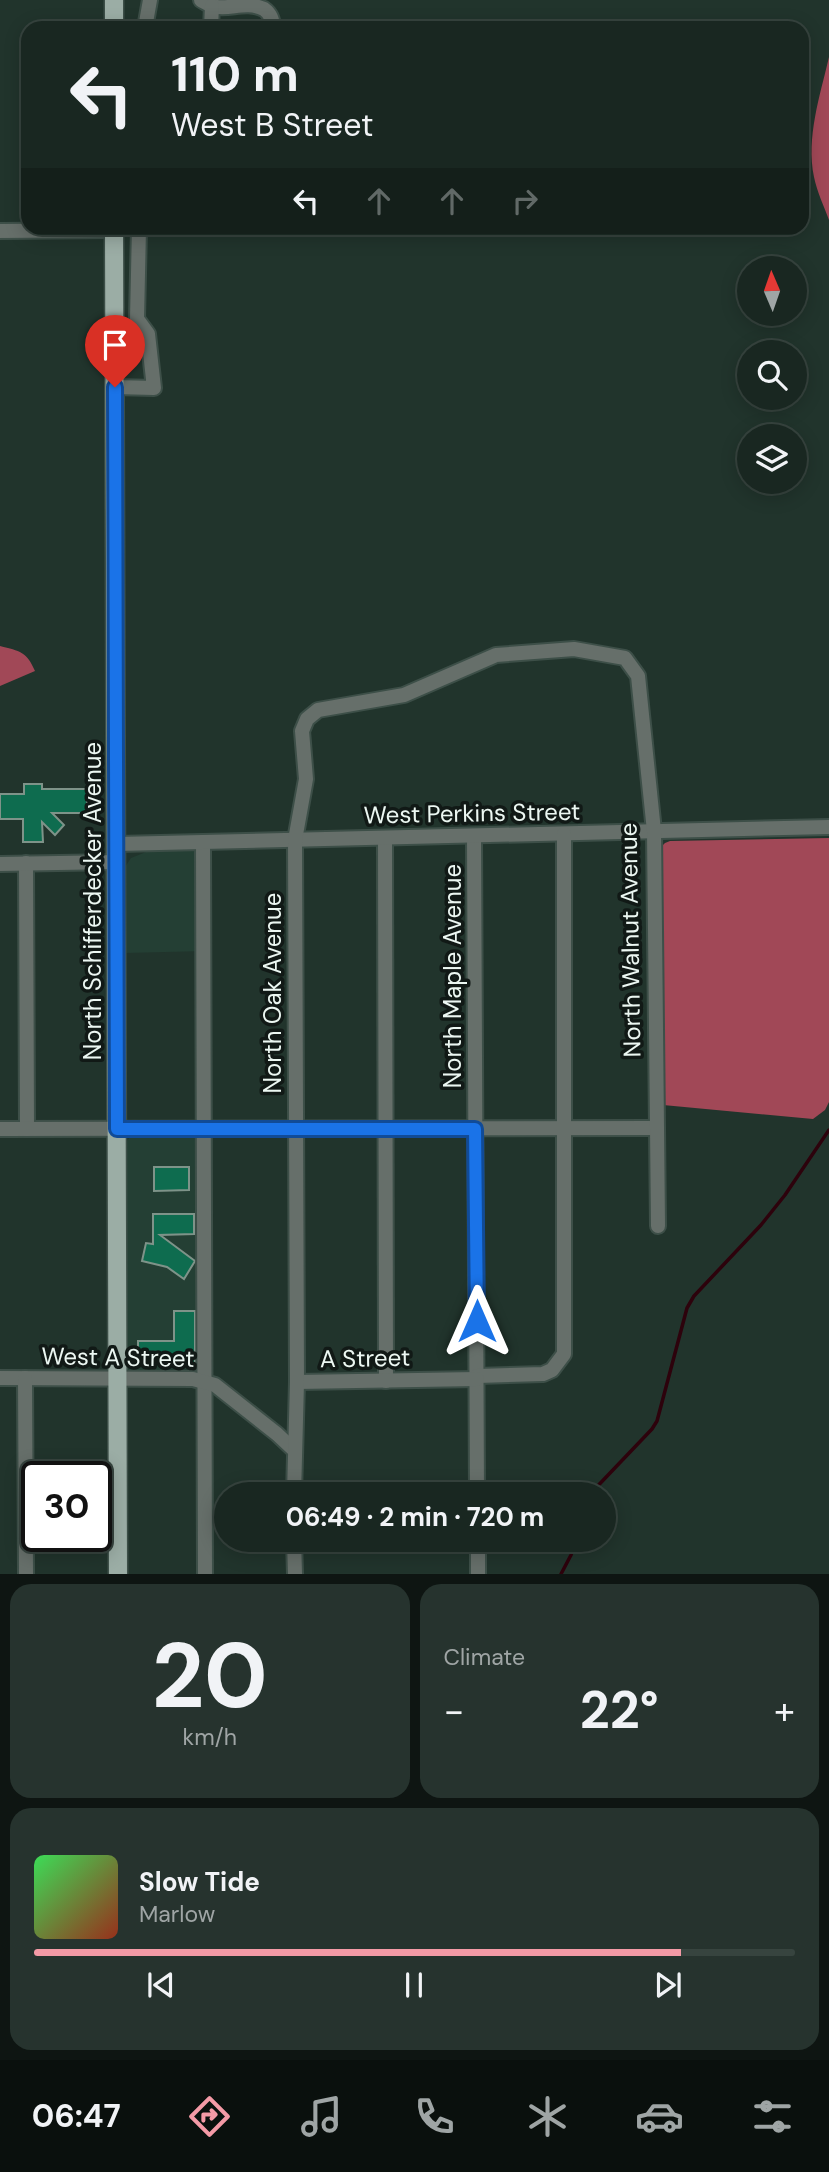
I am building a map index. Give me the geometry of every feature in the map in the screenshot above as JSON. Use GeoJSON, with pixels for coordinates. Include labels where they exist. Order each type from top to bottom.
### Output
{"type":"FeatureCollection","features":[{"type":"Feature","properties":{"kind":"main road"},"geometry":{"type":"LineString","coordinates":[[112,21],[114,0]]}},
{"type":"Feature","properties":{"kind":"main road","name":"North Schifferdecker Avenue"},"geometry":{"type":"LineString","coordinates":[[114,235],[118,1573]]}},
{"type":"Feature","properties":{"kind":"street"},"geometry":{"type":"LineString","coordinates":[[104,0],[110,21]]}},
{"type":"Feature","properties":{"kind":"street"},"geometry":{"type":"LineString","coordinates":[[146,21],[150,0]]}},
{"type":"Feature","properties":{"kind":"street"},"geometry":{"type":"LineString","coordinates":[[210,21],[206,3],[224,6],[236,2],[259,4],[273,21]]}},
{"type":"Feature","properties":{"kind":"street"},"geometry":{"type":"LineString","coordinates":[[0,230],[21,230]]}},
{"type":"Feature","properties":{"kind":"street"},"geometry":{"type":"LineString","coordinates":[[115,387],[154,388],[148,334],[137,319],[139,235]]}},
{"type":"Feature","properties":{"kind":"street","name":"North Walnut Avenue"},"geometry":{"type":"LineString","coordinates":[[318,709],[404,695],[496,655],[574,649],[625,658],[638,676],[653,831],[658,1226]]}},
{"type":"Feature","properties":{"kind":"street","name":"North Oak Avenue"},"geometry":{"type":"LineString","coordinates":[[294,1482],[297,1382],[295,840],[306,779],[302,731],[307,719],[318,709]]}},
{"type":"Feature","properties":{"kind":"street","name":"West Perkins Street"},"geometry":{"type":"LineString","coordinates":[[0,864],[203,842],[829,827]]}},
{"type":"Feature","properties":{"kind":"street","name":"A Street"},"geometry":{"type":"LineString","coordinates":[[297,1382],[543,1374],[552,1370],[564,1354],[564,834]]}},
{"type":"Feature","properties":{"kind":"street","name":"North Maple Avenue"},"geometry":{"type":"LineString","coordinates":[[474,836],[477,1482]]}},
{"type":"Feature","properties":{"kind":"street"},"geometry":{"type":"LineString","coordinates":[[385,838],[386,1381]]}},
{"type":"Feature","properties":{"kind":"street"},"geometry":{"type":"LineString","coordinates":[[203,842],[205,1573]]}},
{"type":"Feature","properties":{"kind":"street"},"geometry":{"type":"LineString","coordinates":[[26,863],[27,1129]]}},
{"type":"Feature","properties":{"kind":"street"},"geometry":{"type":"LineString","coordinates":[[0,1129],[655,1128]]}},
{"type":"Feature","properties":{"kind":"street","name":"West A Street"},"geometry":{"type":"LineString","coordinates":[[0,1378],[205,1381],[215,1385],[294,1450]]}},
{"type":"Feature","properties":{"kind":"street"},"geometry":{"type":"LineString","coordinates":[[25,1378],[26,1573]]}},
{"type":"Feature","properties":{"kind":"street"},"geometry":{"type":"LineString","coordinates":[[295,1552],[295,1573]]}},
{"type":"Feature","properties":{"kind":"street"},"geometry":{"type":"LineString","coordinates":[[478,1552],[478,1573]]}},
{"type":"Feature","properties":{"kind":"shaded area"},"geometry":{"type":"Polygon","coordinates":[[[829,57],[829,220],[815,183],[812,147],[815,117],[829,57]]]}},
{"type":"Feature","properties":{"kind":"shaded area"},"geometry":{"type":"Polygon","coordinates":[[[0,646],[22,653],[35,671],[0,686],[0,646]]]}},
{"type":"Feature","properties":{"kind":"shaded area"},"geometry":{"type":"Polygon","coordinates":[[[829,838],[829,1102],[825,1110],[813,1119],[663,1105],[661,847],[670,841],[829,838]]]}},
{"type":"Feature","properties":{"kind":"shaded area"},"geometry":{"type":"Polygon","coordinates":[[[206,849],[206,951],[125,953],[125,867],[131,858],[151,850],[206,849]]]}},
{"type":"Feature","properties":{"kind":"shaded area"},"geometry":{"type":"Polygon","coordinates":[[[131,1136],[208,1137],[209,1375],[193,1371],[134,1372],[126,1368],[125,1143],[131,1136]]]}},
{"type":"Feature","properties":{"kind":"building"},"geometry":{"type":"Polygon","coordinates":[[[24,784],[42,784],[42,789],[87,789],[87,813],[52,813],[64,825],[55,835],[42,822],[43,842],[23,842],[23,819],[0,819],[0,794],[24,794],[24,784]]]}},
{"type":"Feature","properties":{"kind":"building"},"geometry":{"type":"Polygon","coordinates":[[[154,1167],[189,1167],[189,1190],[154,1191],[154,1167]]]}},
{"type":"Feature","properties":{"kind":"building"},"geometry":{"type":"Polygon","coordinates":[[[153,1214],[194,1214],[194,1234],[160,1235],[195,1261],[184,1279],[167,1267],[142,1261],[146,1243],[153,1244],[153,1214]]]}},
{"type":"Feature","properties":{"kind":"building"},"geometry":{"type":"Polygon","coordinates":[[[174,1311],[195,1311],[195,1363],[138,1363],[138,1341],[174,1341],[174,1311]]]}},
{"type":"Feature","properties":{"kind":"waterway"},"geometry":{"type":"LineString","coordinates":[[601,1482],[657,1421],[687,1308],[694,1296],[761,1225],[829,1130]]}},
{"type":"Feature","properties":{"kind":"waterway"},"geometry":{"type":"LineString","coordinates":[[561,1574],[572,1552]]}},
{"type":"Feature","properties":{"kind":"route"},"geometry":{"type":"LineString","coordinates":[[115,387],[117,1129],[475,1129],[477,1321]]}}]}
